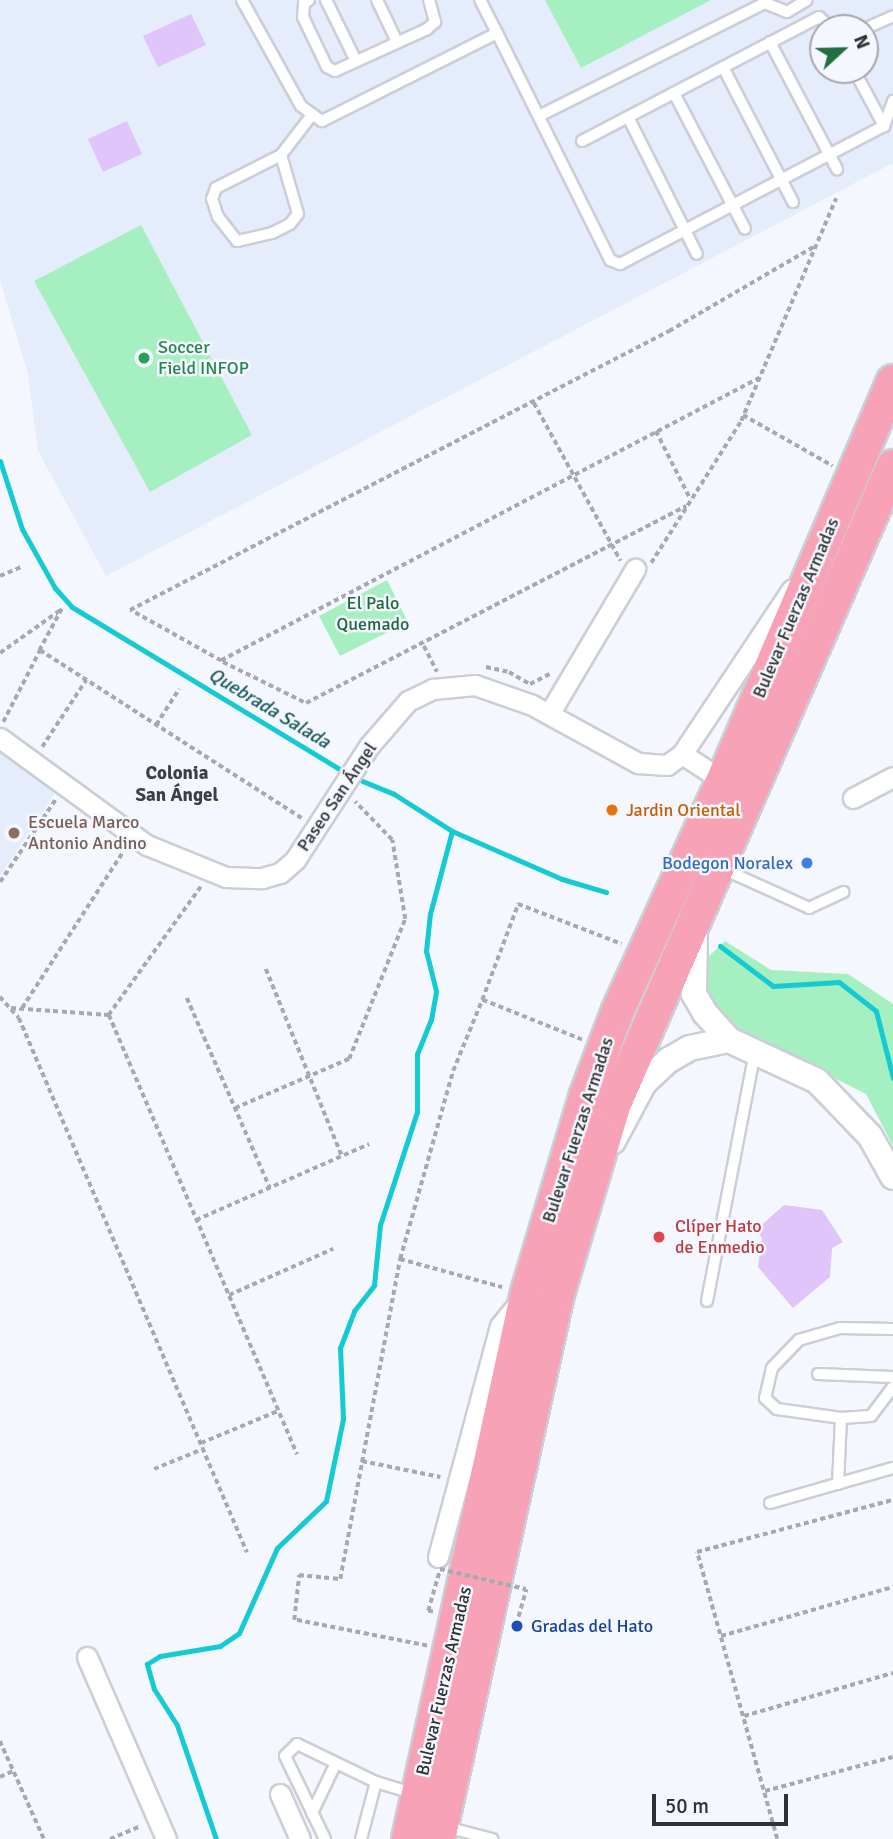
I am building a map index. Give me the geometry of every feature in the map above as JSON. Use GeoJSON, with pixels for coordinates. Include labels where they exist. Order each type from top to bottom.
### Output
{"type":"FeatureCollection","features":[{"type":"Feature","properties":{"kind":"highway","name":"Bulevar Fuerzas Armadas"},"geometry":{"type":"LineString","coordinates":[[408,1839],[527,1292],[603,1049],[893,381]]}},
{"type":"Feature","properties":{"kind":"highway","name":"Bulevar Fuerzas Armadas"},"geometry":{"type":"LineString","coordinates":[[440,1833],[558,1294],[614,1106],[893,466]]}},
{"type":"Feature","properties":{"kind":"street"},"geometry":{"type":"LineString","coordinates":[[722,780],[682,754],[825,542]]}},
{"type":"Feature","properties":{"kind":"street"},"geometry":{"type":"LineString","coordinates":[[549,714],[631,570]]}},
{"type":"Feature","properties":{"kind":"street","name":"Paseo San Ángel"},"geometry":{"type":"LineString","coordinates":[[0,738],[134,836],[211,873],[262,878],[280,873],[295,860],[369,746],[408,701],[444,687],[475,685],[549,714],[638,763],[667,765],[682,754]]}},
{"type":"Feature","properties":{"kind":"street"},"geometry":{"type":"LineString","coordinates":[[853,798],[893,777]]}},
{"type":"Feature","properties":{"kind":"street"},"geometry":{"type":"LineString","coordinates":[[696,915],[694,994],[729,1040],[817,1081],[870,1136],[893,1177]]}},
{"type":"Feature","properties":{"kind":"street"},"geometry":{"type":"LineString","coordinates":[[590,1184],[644,1083],[690,1048],[729,1040]]}},
{"type":"Feature","properties":{"kind":"street"},"geometry":{"type":"LineString","coordinates":[[439,1563],[458,1480],[500,1326],[527,1292]]}},
{"type":"Feature","properties":{"kind":"street"},"geometry":{"type":"LineString","coordinates":[[87,1657],[166,1839]]}},
{"type":"Feature","properties":{"kind":"street"},"geometry":{"type":"LineString","coordinates":[[280,1794],[300,1839]]}},
{"type":"Feature","properties":{"kind":"lane"},"geometry":{"type":"LineString","coordinates":[[242,0],[311,116],[322,121],[496,33]]}},
{"type":"Feature","properties":{"kind":"lane"},"geometry":{"type":"LineString","coordinates":[[309,0],[304,3],[303,17],[327,67],[335,71],[435,22],[429,0]]}},
{"type":"Feature","properties":{"kind":"lane"},"geometry":{"type":"LineString","coordinates":[[326,0],[356,61]]}},
{"type":"Feature","properties":{"kind":"lane"},"geometry":{"type":"LineString","coordinates":[[377,0],[397,42]]}},
{"type":"Feature","properties":{"kind":"lane"},"geometry":{"type":"LineString","coordinates":[[480,0],[610,260],[620,264],[782,182],[884,126],[893,101]]}},
{"type":"Feature","properties":{"kind":"lane"},"geometry":{"type":"LineString","coordinates":[[538,116],[764,1],[787,12],[807,0]]}},
{"type":"Feature","properties":{"kind":"lane"},"geometry":{"type":"LineString","coordinates":[[582,141],[809,22]]}},
{"type":"Feature","properties":{"kind":"lane"},"geometry":{"type":"LineString","coordinates":[[770,42],[836,169]]}},
{"type":"Feature","properties":{"kind":"lane"},"geometry":{"type":"LineString","coordinates":[[723,67],[793,202]]}},
{"type":"Feature","properties":{"kind":"lane"},"geometry":{"type":"LineString","coordinates":[[862,84],[884,126]]}},
{"type":"Feature","properties":{"kind":"lane"},"geometry":{"type":"LineString","coordinates":[[674,93],[745,229]]}},
{"type":"Feature","properties":{"kind":"lane"},"geometry":{"type":"LineString","coordinates":[[281,155],[298,214],[290,225],[272,233],[237,241],[218,217],[212,199],[216,188],[281,155],[311,116]]}},
{"type":"Feature","properties":{"kind":"lane"},"geometry":{"type":"LineString","coordinates":[[628,117],[697,254]]}},
{"type":"Feature","properties":{"kind":"lane"},"geometry":{"type":"LineString","coordinates":[[717,866],[809,908],[843,892]]}},
{"type":"Feature","properties":{"kind":"lane"},"geometry":{"type":"LineString","coordinates":[[707,1301],[755,1052]]}},
{"type":"Feature","properties":{"kind":"lane"},"geometry":{"type":"LineString","coordinates":[[893,1329],[839,1328],[799,1340],[772,1368],[765,1398],[777,1409],[841,1418],[871,1416],[893,1388]]}},
{"type":"Feature","properties":{"kind":"lane"},"geometry":{"type":"LineString","coordinates":[[818,1374],[893,1377]]}},
{"type":"Feature","properties":{"kind":"lane"},"geometry":{"type":"LineString","coordinates":[[838,1483],[841,1418]]}},
{"type":"Feature","properties":{"kind":"lane"},"geometry":{"type":"LineString","coordinates":[[770,1503],[893,1468]]}},
{"type":"Feature","properties":{"kind":"lane"},"geometry":{"type":"LineString","coordinates":[[325,1839],[285,1753],[297,1744],[335,1765],[376,1782],[419,1794]]}},
{"type":"Feature","properties":{"kind":"lane"},"geometry":{"type":"LineString","coordinates":[[312,1813],[335,1765]]}},
{"type":"Feature","properties":{"kind":"lane"},"geometry":{"type":"LineString","coordinates":[[360,1839],[376,1782]]}},
{"type":"Feature","properties":{"kind":"lane"},"geometry":{"type":"LineString","coordinates":[[440,1833],[492,1839]]}},
{"type":"Feature","properties":{"kind":"path"},"geometry":{"type":"LineString","coordinates":[[815,246],[534,403],[131,610],[221,662],[306,703],[424,646],[614,547],[691,500],[743,415],[836,198]]}},
{"type":"Feature","properties":{"kind":"path"},"geometry":{"type":"LineString","coordinates":[[221,662],[656,430],[760,378]]}},
{"type":"Feature","properties":{"kind":"path"},"geometry":{"type":"LineString","coordinates":[[534,403],[614,547],[631,570]]}},
{"type":"Feature","properties":{"kind":"path"},"geometry":{"type":"LineString","coordinates":[[743,415],[853,477]]}},
{"type":"Feature","properties":{"kind":"path"},"geometry":{"type":"LineString","coordinates":[[656,430],[691,500]]}},
{"type":"Feature","properties":{"kind":"path"},"geometry":{"type":"LineString","coordinates":[[0,576],[21,567]]}},
{"type":"Feature","properties":{"kind":"path"},"geometry":{"type":"LineString","coordinates":[[0,653],[62,609],[0,727]]}},
{"type":"Feature","properties":{"kind":"path"},"geometry":{"type":"LineString","coordinates":[[424,646],[444,687]]}},
{"type":"Feature","properties":{"kind":"path"},"geometry":{"type":"LineString","coordinates":[[40,650],[298,816],[320,825]]}},
{"type":"Feature","properties":{"kind":"path"},"geometry":{"type":"LineString","coordinates":[[480,666],[509,672],[530,684],[561,669]]}},
{"type":"Feature","properties":{"kind":"path"},"geometry":{"type":"LineString","coordinates":[[33,760],[86,680]]}},
{"type":"Feature","properties":{"kind":"path"},"geometry":{"type":"LineString","coordinates":[[156,725],[179,690]]}},
{"type":"Feature","properties":{"kind":"path"},"geometry":{"type":"LineString","coordinates":[[0,882],[65,785]]}},
{"type":"Feature","properties":{"kind":"path"},"geometry":{"type":"LineString","coordinates":[[235,1108],[349,1059],[405,919],[392,840],[355,803],[340,793]]}},
{"type":"Feature","properties":{"kind":"path"},"geometry":{"type":"LineString","coordinates":[[22,1008],[134,836]]}},
{"type":"Feature","properties":{"kind":"path"},"geometry":{"type":"LineString","coordinates":[[109,1015],[211,873]]}},
{"type":"Feature","properties":{"kind":"path"},"geometry":{"type":"LineString","coordinates":[[451,1651],[294,1620],[299,1575],[340,1579],[400,1259],[453,1071],[518,904],[644,953]]}},
{"type":"Feature","properties":{"kind":"path"},"geometry":{"type":"LineString","coordinates":[[266,969],[342,1156]]}},
{"type":"Feature","properties":{"kind":"path"},"geometry":{"type":"LineString","coordinates":[[0,997],[11,1008],[247,1552]]}},
{"type":"Feature","properties":{"kind":"path"},"geometry":{"type":"LineString","coordinates":[[187,998],[270,1188]]}},
{"type":"Feature","properties":{"kind":"path"},"geometry":{"type":"LineString","coordinates":[[482,1000],[603,1049]]}},
{"type":"Feature","properties":{"kind":"path"},"geometry":{"type":"LineString","coordinates":[[11,1008],[109,1015]]}},
{"type":"Feature","properties":{"kind":"path"},"geometry":{"type":"LineString","coordinates":[[109,1015],[297,1454]]}},
{"type":"Feature","properties":{"kind":"path"},"geometry":{"type":"LineString","coordinates":[[196,1220],[369,1144]]}},
{"type":"Feature","properties":{"kind":"path"},"geometry":{"type":"LineString","coordinates":[[229,1295],[333,1250]]}},
{"type":"Feature","properties":{"kind":"path"},"geometry":{"type":"LineString","coordinates":[[400,1259],[527,1292]]}},
{"type":"Feature","properties":{"kind":"path"},"geometry":{"type":"LineString","coordinates":[[201,1443],[278,1411]]}},
{"type":"Feature","properties":{"kind":"path"},"geometry":{"type":"LineString","coordinates":[[154,1469],[203,1449]]}},
{"type":"Feature","properties":{"kind":"path"},"geometry":{"type":"LineString","coordinates":[[362,1461],[458,1480]]}},
{"type":"Feature","properties":{"kind":"path"},"geometry":{"type":"LineString","coordinates":[[777,1839],[697,1552],[893,1500]]}},
{"type":"Feature","properties":{"kind":"path"},"geometry":{"type":"LineString","coordinates":[[428,1611],[439,1563],[526,1589],[516,1625]]}},
{"type":"Feature","properties":{"kind":"path"},"geometry":{"type":"LineString","coordinates":[[721,1636],[893,1587]]}},
{"type":"Feature","properties":{"kind":"path"},"geometry":{"type":"LineString","coordinates":[[743,1716],[893,1673]]}},
{"type":"Feature","properties":{"kind":"path"},"geometry":{"type":"LineString","coordinates":[[0,1741],[44,1839]]}},
{"type":"Feature","properties":{"kind":"path"},"geometry":{"type":"LineString","coordinates":[[765,1791],[893,1757]]}},
{"type":"Feature","properties":{"kind":"path"},"geometry":{"type":"LineString","coordinates":[[0,1777],[13,1771]]}},
{"type":"Feature","properties":{"kind":"path"},"geometry":{"type":"LineString","coordinates":[[110,1839],[157,1819]]}},
{"type":"Feature","properties":{"kind":"shaded area"},"geometry":{"type":"Polygon","coordinates":[[[0,0],[893,0],[893,163],[106,576],[38,451],[28,374],[0,280],[0,0]]]}},
{"type":"Feature","properties":{"kind":"shaded area","name":"Escuela Marco Antonio Andino"},"geometry":{"type":"Polygon","coordinates":[[[0,748],[57,790],[0,876],[0,748]]]}},
{"type":"Feature","properties":{"kind":"green space"},"geometry":{"type":"Polygon","coordinates":[[[545,0],[711,0],[581,68],[545,0]]]}},
{"type":"Feature","properties":{"kind":"green space","name":"Soccer Field INFOP"},"geometry":{"type":"Polygon","coordinates":[[[141,225],[252,435],[150,492],[34,281],[141,225]]]}},
{"type":"Feature","properties":{"kind":"green space","name":"El Palo Quemado"},"geometry":{"type":"Polygon","coordinates":[[[387,580],[408,622],[340,656],[319,616],[387,580]]]}},
{"type":"Feature","properties":{"kind":"green space"},"geometry":{"type":"Polygon","coordinates":[[[725,941],[771,970],[848,974],[893,1004],[893,1146],[866,1094],[734,1028],[704,995],[704,961],[725,941]]]}},
{"type":"Feature","properties":{"kind":"building"},"geometry":{"type":"Polygon","coordinates":[[[191,14],[206,45],[158,67],[143,36],[191,14]]]}},
{"type":"Feature","properties":{"kind":"building"},"geometry":{"type":"Polygon","coordinates":[[[127,121],[142,154],[103,172],[88,139],[127,121]]]}},
{"type":"Feature","properties":{"kind":"building"},"geometry":{"type":"Polygon","coordinates":[[[784,1205],[822,1210],[843,1242],[832,1248],[830,1277],[793,1308],[758,1267],[762,1238],[756,1230],[784,1205]]]}},
{"type":"Feature","properties":{"kind":"waterway","name":"Quebrada Salada"},"geometry":{"type":"LineString","coordinates":[[0,461],[22,529],[55,588],[72,607],[346,773]]}},
{"type":"Feature","properties":{"kind":"waterway","name":"Quebrada Salada"},"geometry":{"type":"LineString","coordinates":[[355,778],[394,794],[452,831],[562,879],[606,892]]}},
{"type":"Feature","properties":{"kind":"waterway"},"geometry":{"type":"LineString","coordinates":[[216,1839],[177,1725],[154,1689],[147,1664],[160,1656],[220,1646],[239,1633],[277,1548],[326,1501],[343,1419],[340,1348],[354,1311],[374,1285],[380,1225],[417,1112],[417,1054],[431,1020],[436,991],[426,951],[430,914],[452,831]]}},
{"type":"Feature","properties":{"kind":"waterway","name":"Quebrada Salada"},"geometry":{"type":"LineString","coordinates":[[720,946],[773,986],[839,982],[876,1011],[893,1078]]}},
{"type":"Feature","properties":{"kind":"place","name":"Soccer Field INFOP"},"geometry":{"type":"Point","coordinates":[144,358]}},
{"type":"Feature","properties":{"kind":"place","name":"Jardin Oriental"},"geometry":{"type":"Point","coordinates":[612,810]}},
{"type":"Feature","properties":{"kind":"place","name":"Escuela Marco Antonio Andino"},"geometry":{"type":"Point","coordinates":[14,833]}},
{"type":"Feature","properties":{"kind":"place","name":"Bodegon Noralex"},"geometry":{"type":"Point","coordinates":[807,863]}},
{"type":"Feature","properties":{"kind":"place","name":"Clíper Hato de Enmedio"},"geometry":{"type":"Point","coordinates":[659,1237]}},
{"type":"Feature","properties":{"kind":"place","name":"Gradas del Hato"},"geometry":{"type":"Point","coordinates":[517,1626]}},
{"type":"Feature","properties":{"kind":"district","name":"Colonia San Ángel"},"geometry":{"type":"Point","coordinates":[177,785]}}]}
